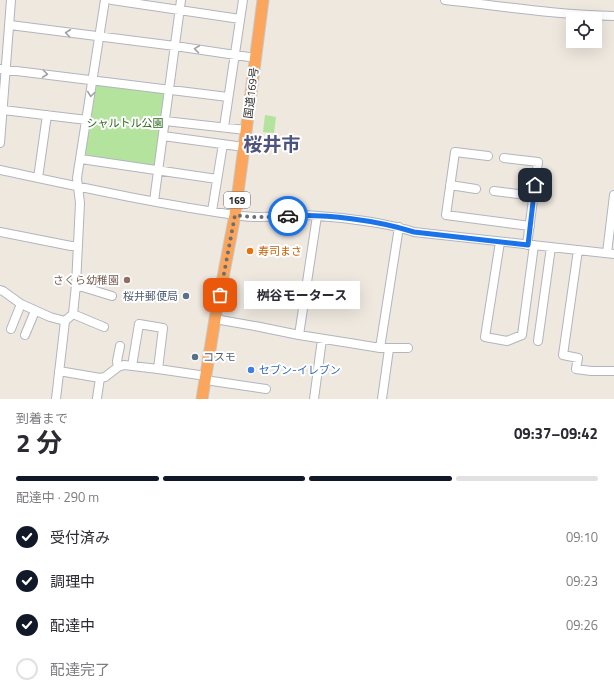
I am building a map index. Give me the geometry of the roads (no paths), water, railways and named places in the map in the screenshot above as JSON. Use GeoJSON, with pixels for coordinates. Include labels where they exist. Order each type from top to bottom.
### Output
{"type":"FeatureCollection","features":[{"type":"Feature","properties":{"kind":"highway","name":"国道169号"},"geometry":{"type":"LineString","coordinates":[[202,399],[215,319],[235,215],[263,0]]}},
{"type":"Feature","properties":{"kind":"street"},"geometry":{"type":"LineString","coordinates":[[0,143],[3,110],[3,69],[10,25],[12,0]]}},
{"type":"Feature","properties":{"kind":"street"},"geometry":{"type":"LineString","coordinates":[[56,399],[65,321],[73,314],[80,203],[78,178],[105,0]]}},
{"type":"Feature","properties":{"kind":"street"},"geometry":{"type":"LineString","coordinates":[[112,0],[240,19]]}},
{"type":"Feature","properties":{"kind":"street"},"geometry":{"type":"LineString","coordinates":[[154,201],[181,0]]}},
{"type":"Feature","properties":{"kind":"street"},"geometry":{"type":"LineString","coordinates":[[224,127],[243,0]]}},
{"type":"Feature","properties":{"kind":"street"},"geometry":{"type":"LineString","coordinates":[[445,0],[566,14],[614,16]]}},
{"type":"Feature","properties":{"kind":"street"},"geometry":{"type":"LineString","coordinates":[[10,25],[256,58]]}},
{"type":"Feature","properties":{"kind":"street"},"geometry":{"type":"LineString","coordinates":[[3,69],[228,97]]}},
{"type":"Feature","properties":{"kind":"street"},"geometry":{"type":"LineString","coordinates":[[3,110],[87,120]]}},
{"type":"Feature","properties":{"kind":"street"},"geometry":{"type":"LineString","coordinates":[[38,178],[47,115]]}},
{"type":"Feature","properties":{"kind":"street"},"geometry":{"type":"LineString","coordinates":[[165,120],[246,130]]}},
{"type":"Feature","properties":{"kind":"street"},"geometry":{"type":"LineString","coordinates":[[163,136],[244,147]]}},
{"type":"Feature","properties":{"kind":"street"},"geometry":{"type":"LineString","coordinates":[[212,212],[223,144]]}},
{"type":"Feature","properties":{"kind":"street"},"geometry":{"type":"LineString","coordinates":[[488,156],[455,152],[446,215],[530,226]]}},
{"type":"Feature","properties":{"kind":"street"},"geometry":{"type":"LineString","coordinates":[[500,242],[485,337],[507,341],[522,335],[531,245],[530,226],[538,162],[504,158]]}},
{"type":"Feature","properties":{"kind":"street"},"geometry":{"type":"LineString","coordinates":[[81,160],[217,179]]}},
{"type":"Feature","properties":{"kind":"street"},"geometry":{"type":"LineString","coordinates":[[0,170],[154,201],[244,217],[317,216],[399,227],[414,232],[610,254],[614,196]]}},
{"type":"Feature","properties":{"kind":"street"},"geometry":{"type":"LineString","coordinates":[[450,185],[476,189]]}},
{"type":"Feature","properties":{"kind":"street"},"geometry":{"type":"LineString","coordinates":[[494,191],[534,196]]}},
{"type":"Feature","properties":{"kind":"street"},"geometry":{"type":"LineString","coordinates":[[299,336],[317,216]]}},
{"type":"Feature","properties":{"kind":"street"},"geometry":{"type":"LineString","coordinates":[[380,348],[399,227]]}},
{"type":"Feature","properties":{"kind":"street"},"geometry":{"type":"LineString","coordinates":[[0,232],[71,246],[78,246]]}},
{"type":"Feature","properties":{"kind":"street"},"geometry":{"type":"LineString","coordinates":[[538,341],[551,247]]}},
{"type":"Feature","properties":{"kind":"street"},"geometry":{"type":"LineString","coordinates":[[578,250],[563,355],[578,358],[576,369],[614,371]]}},
{"type":"Feature","properties":{"kind":"street"},"geometry":{"type":"LineString","coordinates":[[76,285],[112,296]]}},
{"type":"Feature","properties":{"kind":"street"},"geometry":{"type":"LineString","coordinates":[[0,290],[20,304],[50,317],[65,321]]}},
{"type":"Feature","properties":{"kind":"street"},"geometry":{"type":"LineString","coordinates":[[11,329],[20,304]]}},
{"type":"Feature","properties":{"kind":"street"},"geometry":{"type":"LineString","coordinates":[[25,335],[35,311]]}},
{"type":"Feature","properties":{"kind":"street"},"geometry":{"type":"LineString","coordinates":[[73,314],[104,327]]}},
{"type":"Feature","properties":{"kind":"street"},"geometry":{"type":"LineString","coordinates":[[215,319],[299,336],[380,348],[408,348]]}},
{"type":"Feature","properties":{"kind":"street"},"geometry":{"type":"LineString","coordinates":[[132,366],[139,324],[163,328],[158,369]]}},
{"type":"Feature","properties":{"kind":"street"},"geometry":{"type":"LineString","coordinates":[[314,399],[322,339]]}},
{"type":"Feature","properties":{"kind":"street"},"geometry":{"type":"LineString","coordinates":[[118,367],[117,361],[120,346]]}},
{"type":"Feature","properties":{"kind":"street"},"geometry":{"type":"LineString","coordinates":[[382,399],[390,349]]}},
{"type":"Feature","properties":{"kind":"street"},"geometry":{"type":"LineString","coordinates":[[60,371],[100,378],[105,377],[118,367],[124,365],[158,369],[266,389]]}},
{"type":"Feature","properties":{"kind":"street"},"geometry":{"type":"LineString","coordinates":[[97,398],[100,378]]}},
{"type":"Feature","properties":{"kind":"place","name":"寿司まさ"},"geometry":{"type":"Point","coordinates":[250,251]}},
{"type":"Feature","properties":{"kind":"place","name":"さくら幼稚園"},"geometry":{"type":"Point","coordinates":[127,280]}},
{"type":"Feature","properties":{"kind":"place","name":"桝谷モータース"},"geometry":{"type":"Point","coordinates":[220,295]}},
{"type":"Feature","properties":{"kind":"place","name":"桜井郵便局"},"geometry":{"type":"Point","coordinates":[186,296]}},
{"type":"Feature","properties":{"kind":"place","name":"コスモ"},"geometry":{"type":"Point","coordinates":[195,357]}},
{"type":"Feature","properties":{"kind":"place","name":"セブン-イレブン"},"geometry":{"type":"Point","coordinates":[251,370]}},
{"type":"Feature","properties":{"kind":"district","name":"桜井市"},"geometry":{"type":"Point","coordinates":[272,143]}},
{"type":"Feature","properties":{"kind":"park label","name":"シャルトル公園"},"geometry":{"type":"Point","coordinates":[125,123]}}]}
